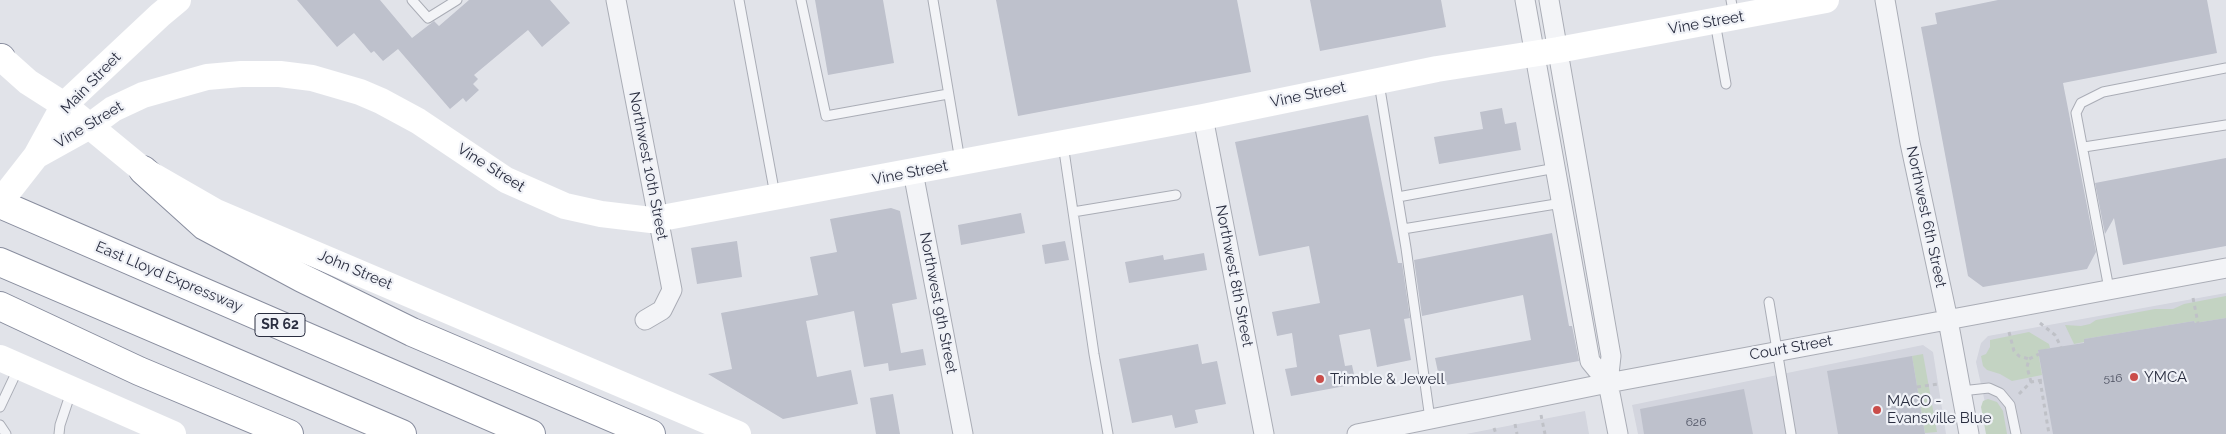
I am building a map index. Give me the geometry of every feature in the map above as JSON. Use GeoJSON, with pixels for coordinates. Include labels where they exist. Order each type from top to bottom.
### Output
{"type":"FeatureCollection","features":[{"type":"Feature","properties":{"kind":"highway"},"geometry":{"type":"LineString","coordinates":[[143,170],[205,226],[302,278],[412,332],[651,434]]}},
{"type":"Feature","properties":{"kind":"highway","name":"East Lloyd Expressway"},"geometry":{"type":"LineString","coordinates":[[0,203],[532,434]]}},
{"type":"Feature","properties":{"kind":"highway"},"geometry":{"type":"LineString","coordinates":[[0,262],[402,434]]}},
{"type":"Feature","properties":{"kind":"highway"},"geometry":{"type":"LineString","coordinates":[[0,306],[139,371],[290,434]]}},
{"type":"Feature","properties":{"kind":"main road","name":"Main Street"},"geometry":{"type":"LineString","coordinates":[[0,203],[36,156],[64,105],[178,0]]}},
{"type":"Feature","properties":{"kind":"main road","name":"Vine Street"},"geometry":{"type":"LineString","coordinates":[[36,156],[90,126],[113,109],[144,95],[190,81],[242,74],[280,74],[312,78],[360,92],[381,101],[418,121],[521,188],[565,206],[601,214],[650,220],[1203,118],[1437,69],[1546,52],[1727,13],[1816,1]]}},
{"type":"Feature","properties":{"kind":"main road","name":"John Street"},"geometry":{"type":"LineString","coordinates":[[0,58],[28,82],[64,105],[143,170],[216,212],[738,434]]}},
{"type":"Feature","properties":{"kind":"main road"},"geometry":{"type":"LineString","coordinates":[[10,362],[173,434]]}},
{"type":"Feature","properties":{"kind":"street","name":"Northwest 10th Street"},"geometry":{"type":"LineString","coordinates":[[616,0],[672,290],[662,310],[644,320]]}},
{"type":"Feature","properties":{"kind":"street"},"geometry":{"type":"LineString","coordinates":[[1525,0],[1546,52],[1611,356],[1608,383],[1618,434]]}},
{"type":"Feature","properties":{"kind":"street"},"geometry":{"type":"LineString","coordinates":[[1549,0],[1546,52],[1556,168],[1590,361],[1608,383]]}},
{"type":"Feature","properties":{"kind":"street","name":"Northwest 6th Street"},"geometry":{"type":"LineString","coordinates":[[1885,0],[1910,144],[1948,320],[1969,434]]}},
{"type":"Feature","properties":{"kind":"street","name":"Northwest 8th Street"},"geometry":{"type":"LineString","coordinates":[[1203,118],[1264,434]]}},
{"type":"Feature","properties":{"kind":"street","name":"Northwest 9th Street"},"geometry":{"type":"LineString","coordinates":[[912,172],[963,434]]}},
{"type":"Feature","properties":{"kind":"street","name":"Court Street"},"geometry":{"type":"LineString","coordinates":[[1357,434],[1608,383],[2226,268]]}},
{"type":"Feature","properties":{"kind":"lane"},"geometry":{"type":"LineString","coordinates":[[412,0],[428,18],[458,0]]}},
{"type":"Feature","properties":{"kind":"lane"},"geometry":{"type":"LineString","coordinates":[[739,0],[776,198]]}},
{"type":"Feature","properties":{"kind":"lane"},"geometry":{"type":"LineString","coordinates":[[801,0],[826,116],[948,94]]}},
{"type":"Feature","properties":{"kind":"lane"},"geometry":{"type":"LineString","coordinates":[[933,0],[961,163]]}},
{"type":"Feature","properties":{"kind":"lane"},"geometry":{"type":"LineString","coordinates":[[1726,84],[1727,13]]}},
{"type":"Feature","properties":{"kind":"lane"},"geometry":{"type":"LineString","coordinates":[[2109,289],[2084,147],[2076,113],[2081,103],[2103,92],[2226,68]]}},
{"type":"Feature","properties":{"kind":"lane"},"geometry":{"type":"LineString","coordinates":[[1379,81],[1403,229],[1430,419]]}},
{"type":"Feature","properties":{"kind":"lane"},"geometry":{"type":"LineString","coordinates":[[2084,147],[2226,124]]}},
{"type":"Feature","properties":{"kind":"lane"},"geometry":{"type":"LineString","coordinates":[[1062,144],[1108,434]]}},
{"type":"Feature","properties":{"kind":"lane"},"geometry":{"type":"LineString","coordinates":[[1398,197],[1556,168]]}},
{"type":"Feature","properties":{"kind":"lane"},"geometry":{"type":"LineString","coordinates":[[1073,212],[1176,195]]}},
{"type":"Feature","properties":{"kind":"lane"},"geometry":{"type":"LineString","coordinates":[[1403,229],[1562,203]]}},
{"type":"Feature","properties":{"kind":"lane"},"geometry":{"type":"LineString","coordinates":[[1769,302],[1791,434]]}},
{"type":"Feature","properties":{"kind":"lane"},"geometry":{"type":"LineString","coordinates":[[0,408],[10,362]]}},
{"type":"Feature","properties":{"kind":"lane"},"geometry":{"type":"LineString","coordinates":[[1962,391],[1989,388],[2000,393],[2010,405],[2016,434]]}},
{"type":"Feature","properties":{"kind":"lane"},"geometry":{"type":"LineString","coordinates":[[59,434],[60,425],[72,389]]}},
{"type":"Feature","properties":{"kind":"lane"},"geometry":{"type":"LineString","coordinates":[[0,424],[6,434]]}},
{"type":"Feature","properties":{"kind":"path"},"geometry":{"type":"LineString","coordinates":[[2193,298],[2198,322]]}},
{"type":"Feature","properties":{"kind":"path"},"geometry":{"type":"LineString","coordinates":[[2018,307],[2049,330],[2061,346]]}},
{"type":"Feature","properties":{"kind":"path"},"geometry":{"type":"LineString","coordinates":[[2009,332],[2014,351],[2019,356],[2029,359],[2039,354]]}},
{"type":"Feature","properties":{"kind":"path"},"geometry":{"type":"LineString","coordinates":[[2029,359],[2027,367],[2031,382]]}},
{"type":"Feature","properties":{"kind":"path"},"geometry":{"type":"LineString","coordinates":[[2040,380],[2050,434]]}},
{"type":"Feature","properties":{"kind":"path"},"geometry":{"type":"LineString","coordinates":[[1917,387],[1938,384]]}},
{"type":"Feature","properties":{"kind":"path"},"geometry":{"type":"LineString","coordinates":[[1515,424],[1517,434]]}},
{"type":"Feature","properties":{"kind":"path"},"geometry":{"type":"LineString","coordinates":[[1494,428],[1496,434]]}},
{"type":"Feature","properties":{"kind":"shaded area","name":"YMCA"},"geometry":{"type":"Polygon","coordinates":[[[2226,293],[2226,434],[1992,434],[1976,362],[1981,343],[1988,336],[2226,293]]]}},
{"type":"Feature","properties":{"kind":"shaded area"},"geometry":{"type":"Polygon","coordinates":[[[1923,345],[1933,352],[1946,434],[1638,434],[1632,405],[1923,345]]]}},
{"type":"Feature","properties":{"kind":"shaded area"},"geometry":{"type":"Polygon","coordinates":[[[1585,411],[1589,434],[1466,434],[1585,411]]]}},
{"type":"Feature","properties":{"kind":"green space"},"geometry":{"type":"Polygon","coordinates":[[[2226,296],[2226,318],[2195,323],[2194,321],[2084,339],[2084,342],[2074,344],[2065,325],[2081,326],[2096,320],[2155,309],[2173,309],[2184,304],[2226,296]]]}},
{"type":"Feature","properties":{"kind":"green space"},"geometry":{"type":"Polygon","coordinates":[[[2029,332],[2049,344],[2050,348],[2038,351],[2042,375],[2012,381],[2000,374],[1987,370],[1983,366],[1981,356],[1986,354],[1990,347],[1990,340],[2029,332]]]}},
{"type":"Feature","properties":{"kind":"green space"},"geometry":{"type":"Polygon","coordinates":[[[1923,354],[1937,432],[1925,433],[1912,356],[1923,354]]]}},
{"type":"Feature","properties":{"kind":"green space"},"geometry":{"type":"Polygon","coordinates":[[[1988,399],[1997,402],[2003,411],[2007,434],[1986,434],[1981,407],[1983,401],[1988,399]]]}},
{"type":"Feature","properties":{"kind":"building"},"geometry":{"type":"Polygon","coordinates":[[[297,0],[380,0],[412,38],[434,21],[439,26],[469,0],[550,0],[570,23],[542,47],[528,30],[474,75],[478,79],[473,84],[479,90],[466,102],[463,98],[450,109],[398,49],[383,61],[374,51],[371,53],[354,33],[337,47],[297,0]]]}},
{"type":"Feature","properties":{"kind":"building"},"geometry":{"type":"Polygon","coordinates":[[[815,0],[883,0],[894,63],[828,75],[815,0]]]}},
{"type":"Feature","properties":{"kind":"building"},"geometry":{"type":"Polygon","coordinates":[[[996,0],[1237,0],[1251,72],[1018,116],[996,0]]]}},
{"type":"Feature","properties":{"kind":"building"},"geometry":{"type":"Polygon","coordinates":[[[1310,0],[1441,0],[1446,27],[1320,51],[1310,0]]]}},
{"type":"Feature","properties":{"kind":"building"},"geometry":{"type":"Polygon","coordinates":[[[1998,0],[2207,0],[2217,53],[2063,83],[2096,252],[2087,269],[1983,287],[1968,276],[1921,27],[1937,24],[1935,13],[1998,0]]]}},
{"type":"Feature","properties":{"kind":"building"},"geometry":{"type":"Polygon","coordinates":[[[1502,108],[1505,124],[1516,122],[1521,150],[1439,164],[1434,137],[1483,129],[1480,112],[1502,108]]]}},
{"type":"Feature","properties":{"kind":"building"},"geometry":{"type":"Polygon","coordinates":[[[1368,115],[1398,263],[1402,263],[1410,318],[1404,319],[1411,360],[1377,367],[1370,329],[1339,335],[1345,366],[1352,365],[1356,384],[1291,396],[1285,369],[1297,367],[1292,333],[1277,336],[1272,312],[1320,303],[1309,246],[1259,256],[1235,142],[1368,115]]]}},
{"type":"Feature","properties":{"kind":"building"},"geometry":{"type":"Polygon","coordinates":[[[2226,158],[2226,246],[2123,265],[2114,218],[2105,234],[2095,183],[2226,158]]]}},
{"type":"Feature","properties":{"kind":"building"},"geometry":{"type":"Polygon","coordinates":[[[891,208],[900,211],[917,299],[892,304],[901,353],[923,349],[926,365],[889,371],[888,363],[864,367],[854,311],[806,321],[817,377],[851,370],[858,404],[783,419],[708,374],[732,369],[721,313],[818,295],[810,257],[837,252],[830,219],[891,208]]]}},
{"type":"Feature","properties":{"kind":"building"},"geometry":{"type":"Polygon","coordinates":[[[1021,213],[1025,233],[961,245],[958,225],[1021,213]]]}},
{"type":"Feature","properties":{"kind":"building"},"geometry":{"type":"Polygon","coordinates":[[[1552,233],[1569,326],[1572,326],[1579,361],[1441,386],[1435,358],[1531,340],[1523,295],[1422,316],[1414,260],[1552,233]]]}},
{"type":"Feature","properties":{"kind":"building"},"geometry":{"type":"Polygon","coordinates":[[[737,241],[742,277],[697,284],[691,248],[737,241]]]}},
{"type":"Feature","properties":{"kind":"building"},"geometry":{"type":"Polygon","coordinates":[[[1065,241],[1069,260],[1045,264],[1042,245],[1065,241]]]}},
{"type":"Feature","properties":{"kind":"building"},"geometry":{"type":"Polygon","coordinates":[[[1204,253],[1207,270],[1129,283],[1125,262],[1163,255],[1164,260],[1204,253]]]}},
{"type":"Feature","properties":{"kind":"building","name":"YMCA"},"geometry":{"type":"Polygon","coordinates":[[[2226,318],[2226,434],[2053,434],[2038,350],[2084,343],[2084,339],[2194,321],[2195,323],[2226,318]]]}},
{"type":"Feature","properties":{"kind":"building"},"geometry":{"type":"Polygon","coordinates":[[[1198,344],[1202,364],[1217,361],[1226,404],[1195,410],[1198,423],[1175,428],[1172,415],[1132,423],[1119,359],[1198,344]]]}},
{"type":"Feature","properties":{"kind":"building","name":"MACO - Evansville Blue"},"geometry":{"type":"Polygon","coordinates":[[[1912,356],[1925,434],[1838,434],[1827,371],[1912,356]]]}},
{"type":"Feature","properties":{"kind":"building"},"geometry":{"type":"Polygon","coordinates":[[[1744,389],[1753,434],[1644,434],[1640,409],[1744,389]]]}},
{"type":"Feature","properties":{"kind":"building"},"geometry":{"type":"Polygon","coordinates":[[[893,394],[900,434],[876,434],[870,398],[893,394]]]}},
{"type":"Feature","properties":{"kind":"place","name":"YMCA"},"geometry":{"type":"Point","coordinates":[2134,377]}},
{"type":"Feature","properties":{"kind":"place","name":"Trimble & Jewell"},"geometry":{"type":"Point","coordinates":[1320,379]}},
{"type":"Feature","properties":{"kind":"place","name":"MACO - Evansville Blue"},"geometry":{"type":"Point","coordinates":[1877,410]}}]}
